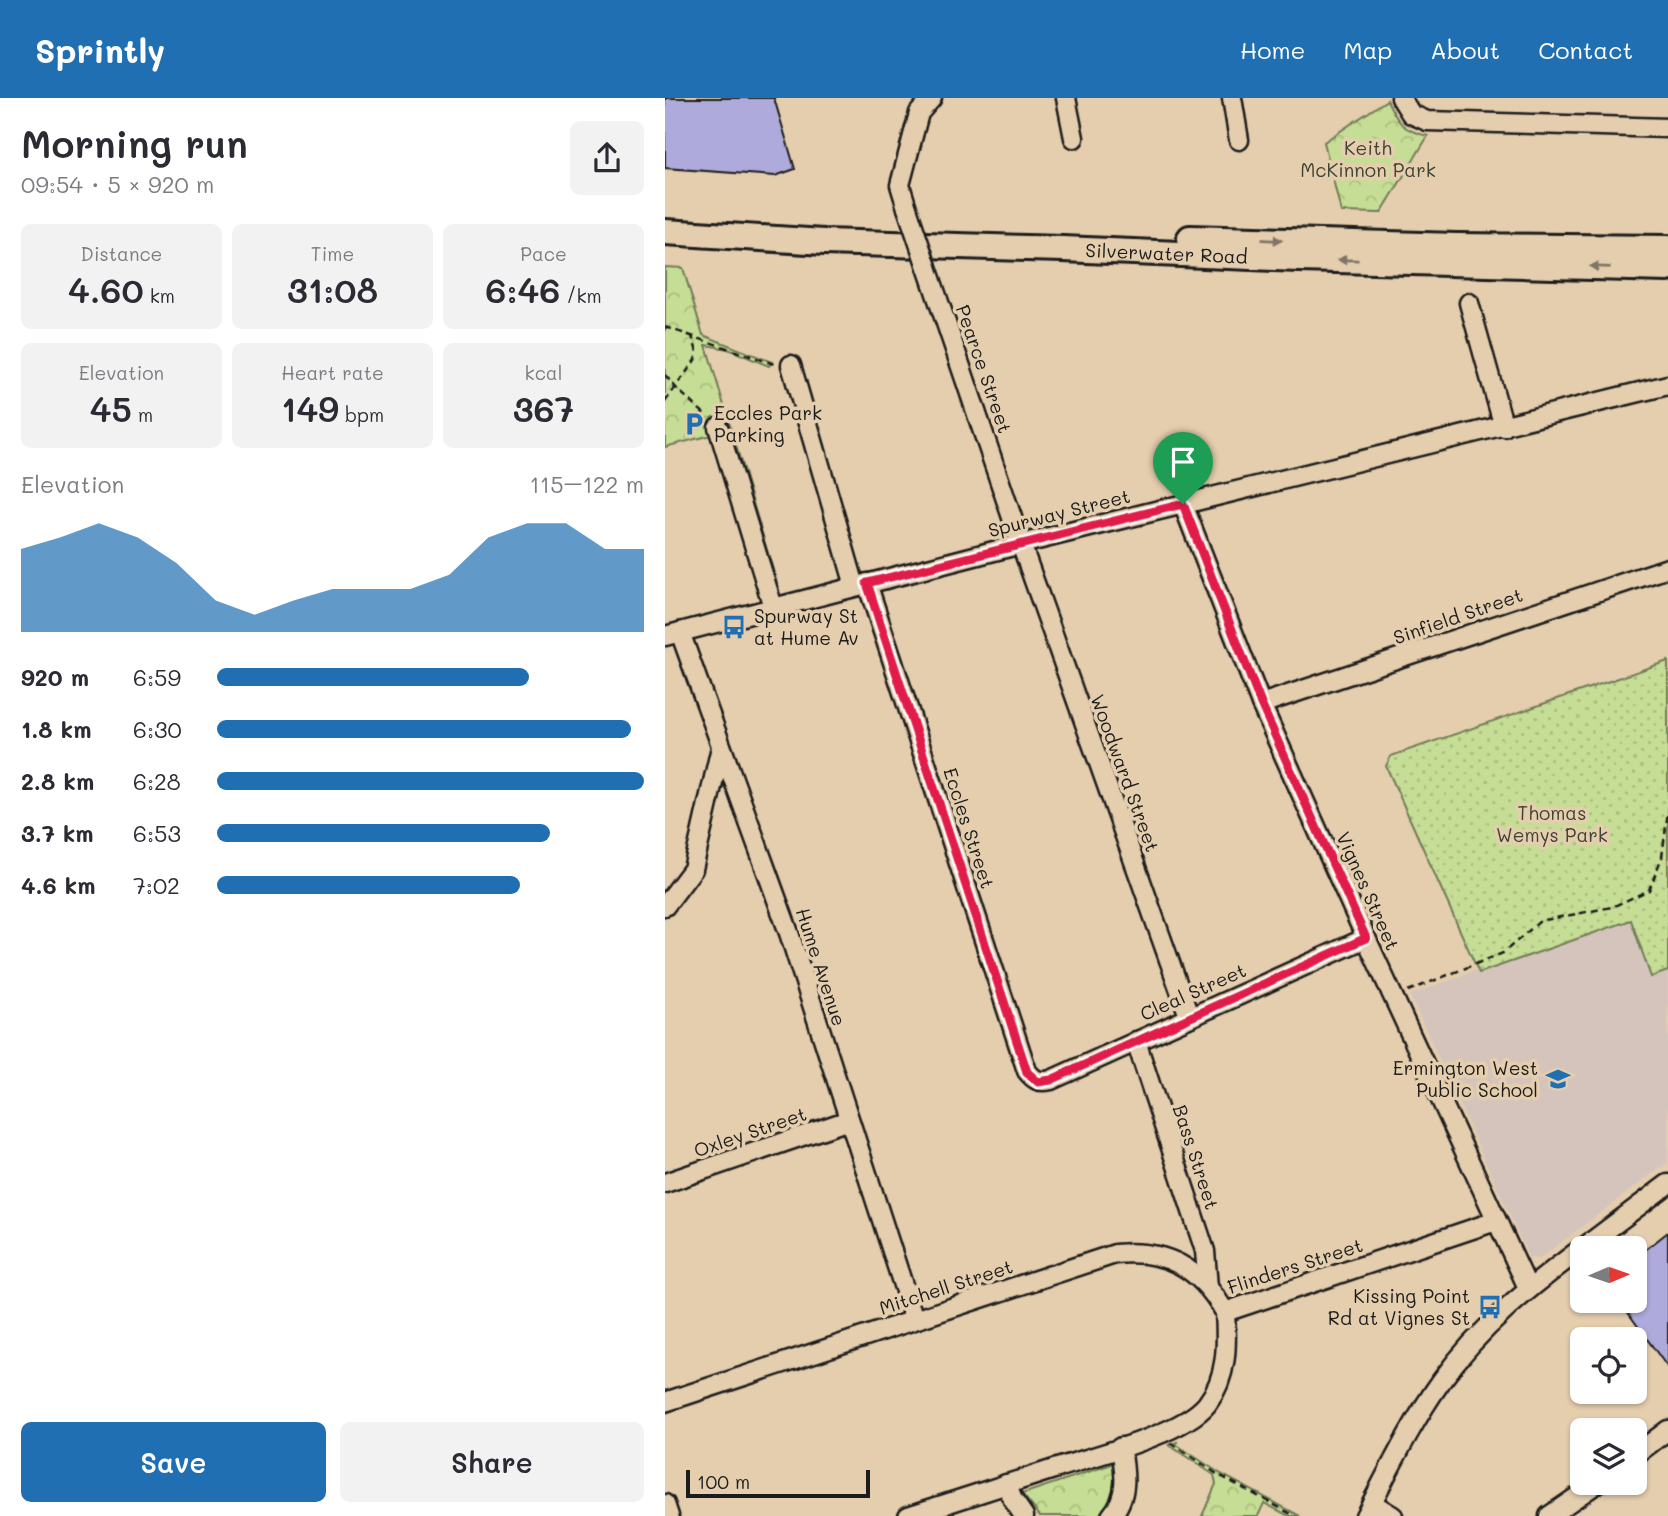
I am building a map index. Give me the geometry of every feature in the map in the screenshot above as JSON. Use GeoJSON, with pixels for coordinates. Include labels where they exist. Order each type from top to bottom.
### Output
{"type":"FeatureCollection","features":[{"type":"Feature","properties":{"kind":"highway","name":"Silverwater Road"},"geometry":{"type":"LineString","coordinates":[[665,216],[825,226],[1442,246],[1668,248]]}},
{"type":"Feature","properties":{"kind":"highway","name":"Silverwater Road"},"geometry":{"type":"LineString","coordinates":[[665,232],[837,242],[1668,269]]}},
{"type":"Feature","properties":{"kind":"street","name":"Pearce Street"},"geometry":{"type":"LineString","coordinates":[[932,98],[919,113],[900,186],[1021,544]]}},
{"type":"Feature","properties":{"kind":"street"},"geometry":{"type":"LineString","coordinates":[[1066,98],[1074,138]]}},
{"type":"Feature","properties":{"kind":"street"},"geometry":{"type":"LineString","coordinates":[[1232,98],[1239,140]]}},
{"type":"Feature","properties":{"kind":"street"},"geometry":{"type":"LineString","coordinates":[[1401,98],[1411,114],[1427,121],[1668,128]]}},
{"type":"Feature","properties":{"kind":"street"},"geometry":{"type":"LineString","coordinates":[[1469,303],[1504,427]]}},
{"type":"Feature","properties":{"kind":"street","name":"Eccles Street"},"geometry":{"type":"LineString","coordinates":[[791,365],[861,585],[1027,1072],[1038,1082]]}},
{"type":"Feature","properties":{"kind":"street","name":"Spurway Street"},"geometry":{"type":"LineString","coordinates":[[673,634],[1021,544],[1668,385]]}},
{"type":"Feature","properties":{"kind":"street"},"geometry":{"type":"LineString","coordinates":[[718,427],[773,607]]}},
{"type":"Feature","properties":{"kind":"street","name":"Vignes Street"},"geometry":{"type":"LineString","coordinates":[[1183,504],[1261,704],[1393,998],[1528,1288]]}},
{"type":"Feature","properties":{"kind":"street","name":"Woodward Street"},"geometry":{"type":"LineString","coordinates":[[1021,544],[1189,1016]]}},
{"type":"Feature","properties":{"kind":"street","name":"Sinfield Street"},"geometry":{"type":"LineString","coordinates":[[1261,704],[1668,568]]}},
{"type":"Feature","properties":{"kind":"street","name":"Hume Avenue"},"geometry":{"type":"LineString","coordinates":[[673,634],[739,789],[789,933],[914,1319]]}},
{"type":"Feature","properties":{"kind":"street"},"geometry":{"type":"LineString","coordinates":[[665,906],[693,869],[721,746]]}},
{"type":"Feature","properties":{"kind":"street","name":"Cleal Street"},"geometry":{"type":"LineString","coordinates":[[1038,1082],[1051,1080],[1366,938]]}},
{"type":"Feature","properties":{"kind":"street","name":"Bass Street"},"geometry":{"type":"LineString","coordinates":[[1136,1041],[1205,1251],[1208,1287]]}},
{"type":"Feature","properties":{"kind":"street","name":"Oxley Street"},"geometry":{"type":"LineString","coordinates":[[665,1183],[849,1120]]}},
{"type":"Feature","properties":{"kind":"street"},"geometry":{"type":"LineString","coordinates":[[1598,1236],[1668,1184]]}},
{"type":"Feature","properties":{"kind":"street","name":"Flinders Street"},"geometry":{"type":"LineString","coordinates":[[908,1516],[1121,1447],[1176,1426],[1195,1415],[1207,1404],[1224,1367],[1227,1336],[1224,1311],[1496,1221]]}},
{"type":"Feature","properties":{"kind":"street","name":"Mitchell Street"},"geometry":{"type":"LineString","coordinates":[[665,1402],[1115,1254],[1134,1252],[1162,1256],[1182,1265],[1208,1287],[1224,1311]]}},
{"type":"Feature","properties":{"kind":"street"},"geometry":{"type":"LineString","coordinates":[[1393,1516],[1369,1510],[1418,1417],[1443,1379],[1485,1330],[1528,1288],[1570,1257]]}},
{"type":"Feature","properties":{"kind":"street"},"geometry":{"type":"LineString","coordinates":[[1647,1446],[1668,1430]]}},
{"type":"Feature","properties":{"kind":"street"},"geometry":{"type":"LineString","coordinates":[[1111,1516],[1125,1489],[1121,1447]]}},
{"type":"Feature","properties":{"kind":"street"},"geometry":{"type":"LineString","coordinates":[[1006,1484],[1024,1516]]}},
{"type":"Feature","properties":{"kind":"street"},"geometry":{"type":"LineString","coordinates":[[1549,1516],[1580,1495]]}},
{"type":"Feature","properties":{"kind":"street"},"geometry":{"type":"LineString","coordinates":[[665,1504],[669,1516]]}},
{"type":"Feature","properties":{"kind":"path"},"geometry":{"type":"LineString","coordinates":[[665,327],[773,365],[791,365]]}},
{"type":"Feature","properties":{"kind":"path"},"geometry":{"type":"LineString","coordinates":[[665,402],[695,359],[697,352],[691,335]]}},
{"type":"Feature","properties":{"kind":"path"},"geometry":{"type":"LineString","coordinates":[[665,375],[718,427]]}},
{"type":"Feature","properties":{"kind":"path"},"geometry":{"type":"LineString","coordinates":[[1393,998],[1503,953],[1540,921],[1612,907],[1649,890],[1662,858],[1668,811]]}},
{"type":"Feature","properties":{"kind":"path"},"geometry":{"type":"LineString","coordinates":[[1170,1443],[1217,1474],[1295,1516]]}},
{"type":"Feature","properties":{"kind":"shaded area","name":"Ermington West Public School"},"geometry":{"type":"Polygon","coordinates":[[[1631,912],[1668,970],[1668,1162],[1539,1259],[1529,1258],[1410,995],[1631,912]]]}},
{"type":"Feature","properties":{"kind":"green space","name":"Keith McKinnon Park"},"geometry":{"type":"Polygon","coordinates":[[[1387,100],[1402,124],[1412,131],[1428,136],[1381,213],[1341,212],[1324,142],[1387,100]]]}},
{"type":"Feature","properties":{"kind":"green space"},"geometry":{"type":"Polygon","coordinates":[[[665,267],[683,268],[703,335],[772,362],[769,366],[728,349],[706,345],[779,590],[762,594],[715,434],[665,447],[665,267]]]}},
{"type":"Feature","properties":{"kind":"green space","name":"Thomas Wemys Park"},"geometry":{"type":"Polygon","coordinates":[[[1668,661],[1668,971],[1651,977],[1631,920],[1479,973],[1386,766],[1391,756],[1668,661]]]}},
{"type":"Feature","properties":{"kind":"green space"},"geometry":{"type":"Polygon","coordinates":[[[1177,1442],[1177,1445],[1221,1474],[1300,1516],[1289,1516],[1264,1503],[1258,1516],[1202,1516],[1216,1484],[1214,1475],[1169,1445],[1177,1442]]]}},
{"type":"Feature","properties":{"kind":"green space"},"geometry":{"type":"Polygon","coordinates":[[[1118,1462],[1121,1479],[1106,1516],[1040,1516],[1022,1494],[1118,1462]]]}},
{"type":"Feature","properties":{"kind":"building"},"geometry":{"type":"Polygon","coordinates":[[[665,98],[774,98],[795,169],[775,176],[665,168],[665,98]]]}},
{"type":"Feature","properties":{"kind":"building"},"geometry":{"type":"Polygon","coordinates":[[[1668,1232],[1668,1368],[1647,1339],[1647,1327],[1638,1327],[1628,1313],[1647,1313],[1647,1249],[1668,1232]]]}},
{"type":"Feature","properties":{"kind":"place","name":"Eccles Park Parking"},"geometry":{"type":"Point","coordinates":[694,424]}},
{"type":"Feature","properties":{"kind":"place","name":"Spurway St at Hume Av"},"geometry":{"type":"Point","coordinates":[734,627]}},
{"type":"Feature","properties":{"kind":"place","name":"Ermington West Public School"},"geometry":{"type":"Point","coordinates":[1558,1079]}},
{"type":"Feature","properties":{"kind":"place","name":"Kissing Point Rd at Vignes St"},"geometry":{"type":"Point","coordinates":[1490,1307]}},
{"type":"Feature","properties":{"kind":"route"},"geometry":{"type":"LineString","coordinates":[[1183,504],[1261,704],[1366,938],[1051,1080],[1038,1082],[1027,1072],[867,583],[1183,504]]}}]}
